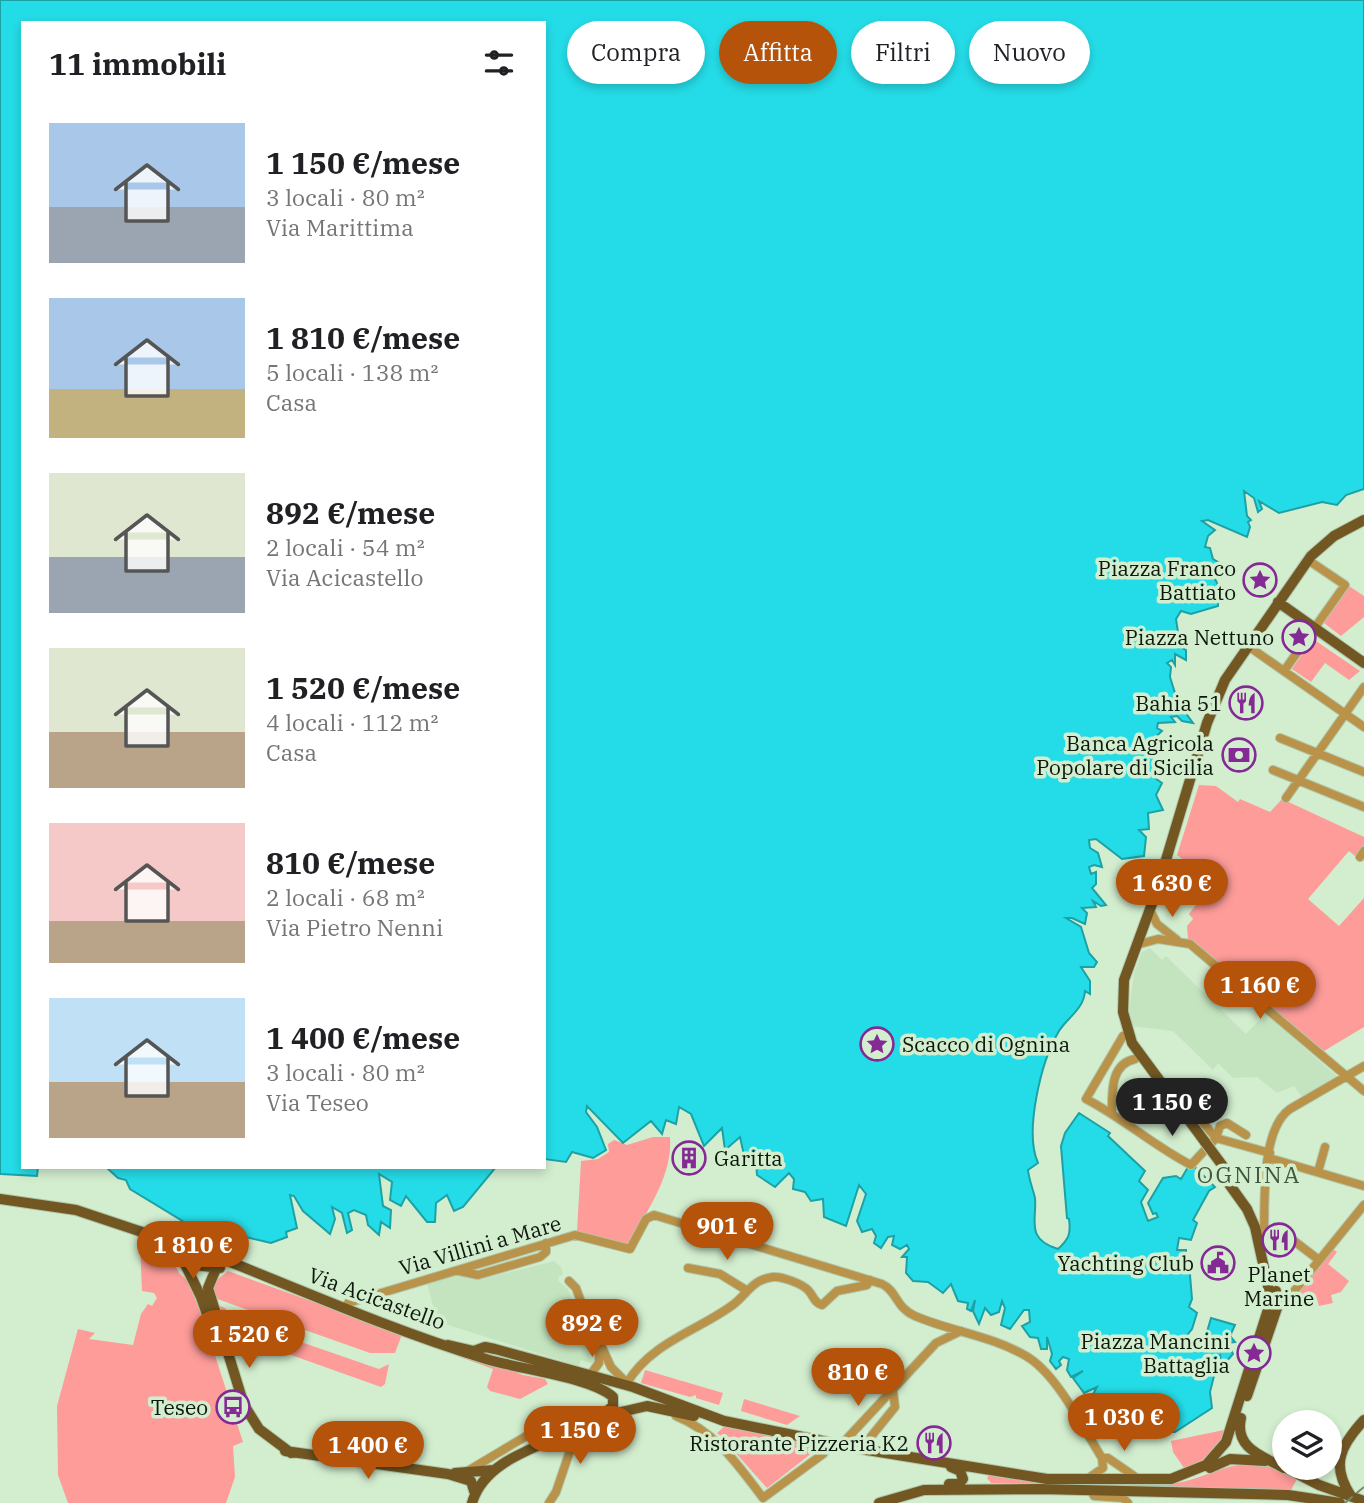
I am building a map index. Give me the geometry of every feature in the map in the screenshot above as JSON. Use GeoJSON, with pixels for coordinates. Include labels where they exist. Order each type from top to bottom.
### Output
{"type":"FeatureCollection","features":[{"type":"Feature","properties":{"kind":"main road"},"geometry":{"type":"LineString","coordinates":[[1278,1294],[1251,1217],[1208,1142],[1129,1036],[1122,996],[1212,709],[1247,647],[1310,558],[1334,536],[1364,520]]}},
{"type":"Feature","properties":{"kind":"main road"},"geometry":{"type":"LineString","coordinates":[[1278,602],[1364,663]]}},
{"type":"Feature","properties":{"kind":"main road"},"geometry":{"type":"LineString","coordinates":[[1162,867],[1118,981],[1117,1014],[1123,1037],[1135,1059],[1208,1142]]}},
{"type":"Feature","properties":{"kind":"main road"},"geometry":{"type":"LineString","coordinates":[[1226,1175],[1252,1205],[1265,1236],[1278,1294],[1238,1432],[1245,1446],[1272,1461]]}},
{"type":"Feature","properties":{"kind":"main road"},"geometry":{"type":"LineString","coordinates":[[0,1199],[54,1205],[100,1217],[254,1273]]}},
{"type":"Feature","properties":{"kind":"main road"},"geometry":{"type":"LineString","coordinates":[[144,1232],[166,1243],[195,1265],[254,1273]]}},
{"type":"Feature","properties":{"kind":"main road"},"geometry":{"type":"LineString","coordinates":[[181,1256],[187,1250],[202,1252],[217,1260],[220,1268]]}},
{"type":"Feature","properties":{"kind":"main road"},"geometry":{"type":"LineString","coordinates":[[181,1256],[201,1297],[244,1422],[265,1444],[291,1453],[448,1474],[471,1481],[474,1498]]}},
{"type":"Feature","properties":{"kind":"main road"},"geometry":{"type":"LineString","coordinates":[[220,1268],[208,1285],[248,1414],[267,1437],[291,1453]]}},
{"type":"Feature","properties":{"kind":"main road","name":"Via Acicastello"},"geometry":{"type":"LineString","coordinates":[[254,1273],[448,1345],[611,1395],[615,1401],[614,1406],[595,1420]]}},
{"type":"Feature","properties":{"kind":"main road"},"geometry":{"type":"LineString","coordinates":[[1171,1479],[1212,1461],[1226,1442],[1269,1308],[1278,1294]]}},
{"type":"Feature","properties":{"kind":"main road","name":"Via Acicastello"},"geometry":{"type":"LineString","coordinates":[[448,1345],[474,1351],[485,1348],[630,1385],[724,1421],[867,1450],[1089,1485]]}},
{"type":"Feature","properties":{"kind":"main road"},"geometry":{"type":"LineString","coordinates":[[485,1348],[482,1352],[484,1356],[511,1366]]}},
{"type":"Feature","properties":{"kind":"main road"},"geometry":{"type":"LineString","coordinates":[[448,1474],[494,1470],[622,1409],[655,1407],[724,1421]]}},
{"type":"Feature","properties":{"kind":"main road"},"geometry":{"type":"LineString","coordinates":[[1349,1492],[1339,1468],[1340,1452],[1345,1441],[1364,1420]]}},
{"type":"Feature","properties":{"kind":"main road"},"geometry":{"type":"LineString","coordinates":[[879,1503],[909,1492],[933,1489],[1040,1489],[1140,1479],[1171,1479],[1194,1476],[1230,1459],[1272,1465]]}},
{"type":"Feature","properties":{"kind":"main road"},"geometry":{"type":"LineString","coordinates":[[933,1489],[942,1484],[959,1484],[963,1479],[960,1471],[936,1461]]}},
{"type":"Feature","properties":{"kind":"main road"},"geometry":{"type":"LineString","coordinates":[[474,1498],[494,1470]]}},
{"type":"Feature","properties":{"kind":"main road"},"geometry":{"type":"LineString","coordinates":[[992,1470],[983,1478],[987,1485],[1028,1485],[1040,1489]]}},
{"type":"Feature","properties":{"kind":"main road"},"geometry":{"type":"LineString","coordinates":[[1309,1480],[1349,1492],[1364,1501]]}},
{"type":"Feature","properties":{"kind":"main road"},"geometry":{"type":"LineString","coordinates":[[1089,1485],[1310,1496],[1340,1503]]}},
{"type":"Feature","properties":{"kind":"street"},"geometry":{"type":"LineString","coordinates":[[1284,671],[1345,585],[1310,558]]}},
{"type":"Feature","properties":{"kind":"street"},"geometry":{"type":"LineString","coordinates":[[1247,647],[1364,727]]}},
{"type":"Feature","properties":{"kind":"street"},"geometry":{"type":"LineString","coordinates":[[1286,799],[1364,687]]}},
{"type":"Feature","properties":{"kind":"street"},"geometry":{"type":"LineString","coordinates":[[1280,738],[1364,772]]}},
{"type":"Feature","properties":{"kind":"street"},"geometry":{"type":"LineString","coordinates":[[1273,770],[1364,807]]}},
{"type":"Feature","properties":{"kind":"street"},"geometry":{"type":"LineString","coordinates":[[1150,910],[1157,924],[1183,942],[1364,1091]]}},
{"type":"Feature","properties":{"kind":"street"},"geometry":{"type":"LineString","coordinates":[[1136,945],[1153,939],[1183,942]]}},
{"type":"Feature","properties":{"kind":"street"},"geometry":{"type":"LineString","coordinates":[[1123,1037],[1086,1099],[1191,1165],[1220,1126],[1227,1123],[1246,1135]]}},
{"type":"Feature","properties":{"kind":"street"},"geometry":{"type":"LineString","coordinates":[[1112,1113],[1113,1082],[1125,1063],[1135,1059]]}},
{"type":"Feature","properties":{"kind":"street"},"geometry":{"type":"LineString","coordinates":[[1320,1260],[1285,1234],[1265,1236],[1269,1155],[1276,1125],[1290,1109],[1364,1066]]}},
{"type":"Feature","properties":{"kind":"street"},"geometry":{"type":"LineString","coordinates":[[1182,1088],[1208,1142],[1269,1155],[1364,1186]]}},
{"type":"Feature","properties":{"kind":"street"},"geometry":{"type":"LineString","coordinates":[[1318,1172],[1325,1147]]}},
{"type":"Feature","properties":{"kind":"street"},"geometry":{"type":"LineString","coordinates":[[1278,1294],[1320,1260],[1364,1205]]}},
{"type":"Feature","properties":{"kind":"street"},"geometry":{"type":"LineString","coordinates":[[1349,1223],[1364,1213]]}},
{"type":"Feature","properties":{"kind":"street","name":"Via Villini a Mare"},"geometry":{"type":"LineString","coordinates":[[346,1308],[348,1303],[575,1235],[630,1249],[649,1216],[870,1280]]}},
{"type":"Feature","properties":{"kind":"street"},"geometry":{"type":"LineString","coordinates":[[688,1268],[720,1275],[746,1290]]}},
{"type":"Feature","properties":{"kind":"street"},"geometry":{"type":"LineString","coordinates":[[569,1280],[576,1288],[611,1367],[630,1385],[639,1365],[679,1335],[736,1303],[746,1290],[767,1279],[781,1278],[807,1289],[816,1302],[822,1305],[837,1291],[867,1285],[870,1280],[889,1287],[904,1311],[1026,1356],[1042,1368],[1102,1458],[1103,1468],[1089,1485],[1094,1496],[1124,1498],[1128,1503]]}},
{"type":"Feature","properties":{"kind":"street"},"geometry":{"type":"LineString","coordinates":[[590,1375],[600,1359],[592,1328]]}},
{"type":"Feature","properties":{"kind":"street"},"geometry":{"type":"LineString","coordinates":[[655,1407],[705,1431],[729,1453],[763,1498],[837,1444],[893,1391],[936,1343],[961,1331]]}},
{"type":"Feature","properties":{"kind":"street"},"geometry":{"type":"LineString","coordinates":[[867,1450],[865,1444],[895,1407],[893,1391]]}},
{"type":"Feature","properties":{"kind":"street"},"geometry":{"type":"LineString","coordinates":[[705,1431],[712,1420]]}},
{"type":"Feature","properties":{"kind":"street"},"geometry":{"type":"LineString","coordinates":[[549,1503],[556,1492],[575,1436],[572,1432]]}},
{"type":"Feature","properties":{"kind":"street"},"geometry":{"type":"LineString","coordinates":[[466,1472],[527,1435],[550,1441]]}},
{"type":"Feature","properties":{"kind":"street"},"geometry":{"type":"LineString","coordinates":[[1102,1458],[1108,1458],[1140,1479]]}},
{"type":"Feature","properties":{"kind":"shaded area"},"geometry":{"type":"Polygon","coordinates":[[[1349,586],[1364,596],[1364,617],[1341,636],[1324,623],[1349,586]]]}},
{"type":"Feature","properties":{"kind":"shaded area"},"geometry":{"type":"Polygon","coordinates":[[[1313,639],[1360,671],[1349,680],[1325,663],[1311,682],[1292,669],[1313,639]]]}},
{"type":"Feature","properties":{"kind":"shaded area"},"geometry":{"type":"Polygon","coordinates":[[[1199,785],[1216,786],[1238,802],[1240,799],[1270,812],[1282,799],[1364,837],[1364,845],[1355,856],[1349,851],[1308,899],[1339,926],[1364,898],[1364,1027],[1324,1051],[1188,939],[1187,926],[1193,919],[1189,914],[1195,906],[1206,900],[1215,883],[1177,855],[1199,785]]]}},
{"type":"Feature","properties":{"kind":"shaded area"},"geometry":{"type":"Polygon","coordinates":[[[1150,948],[1162,960],[1166,956],[1246,1034],[1265,1014],[1339,1078],[1303,1099],[1294,1086],[1277,1093],[1257,1077],[1233,1078],[1218,1063],[1213,1070],[1173,1031],[1131,1026],[1129,1012],[1134,973],[1142,952],[1150,948]]]}},
{"type":"Feature","properties":{"kind":"shaded area"},"geometry":{"type":"Polygon","coordinates":[[[653,1137],[670,1137],[667,1166],[657,1194],[627,1246],[577,1231],[581,1161],[598,1159],[609,1152],[608,1144],[614,1140],[627,1145],[653,1137]]]}},
{"type":"Feature","properties":{"kind":"shaded area"},"geometry":{"type":"Polygon","coordinates":[[[145,1239],[168,1251],[179,1273],[187,1280],[200,1309],[243,1442],[233,1446],[235,1477],[226,1503],[68,1503],[58,1475],[57,1406],[78,1329],[95,1333],[89,1339],[133,1345],[141,1314],[148,1304],[152,1306],[157,1298],[154,1293],[142,1291],[140,1245],[145,1239]]]}},
{"type":"Feature","properties":{"kind":"shaded area"},"geometry":{"type":"Polygon","coordinates":[[[1333,1249],[1337,1252],[1328,1264],[1349,1281],[1341,1292],[1331,1295],[1333,1303],[1319,1306],[1317,1299],[1296,1306],[1294,1298],[1333,1249]]]}},
{"type":"Feature","properties":{"kind":"shaded area"},"geometry":{"type":"Polygon","coordinates":[[[554,1261],[561,1267],[563,1275],[559,1276],[558,1281],[568,1289],[595,1357],[594,1364],[581,1360],[579,1366],[429,1319],[434,1309],[427,1284],[457,1275],[478,1280],[554,1261]]]}},
{"type":"Feature","properties":{"kind":"shaded area"},"geometry":{"type":"Polygon","coordinates":[[[228,1271],[399,1333],[401,1337],[395,1353],[370,1353],[215,1298],[213,1283],[228,1271]]]}},
{"type":"Feature","properties":{"kind":"shaded area"},"geometry":{"type":"Polygon","coordinates":[[[217,1305],[225,1308],[232,1318],[379,1369],[389,1364],[385,1384],[381,1387],[224,1331],[217,1305]]]}},
{"type":"Feature","properties":{"kind":"shaded area"},"geometry":{"type":"Polygon","coordinates":[[[424,1339],[523,1375],[545,1379],[548,1384],[520,1399],[490,1391],[487,1387],[493,1369],[422,1343],[424,1339]]]}},
{"type":"Feature","properties":{"kind":"shaded area"},"geometry":{"type":"Polygon","coordinates":[[[645,1370],[723,1393],[719,1405],[696,1398],[696,1395],[690,1397],[641,1383],[645,1370]]]}},
{"type":"Feature","properties":{"kind":"shaded area"},"geometry":{"type":"Polygon","coordinates":[[[744,1399],[800,1416],[787,1425],[741,1411],[744,1399]]]}},
{"type":"Feature","properties":{"kind":"shaded area"},"geometry":{"type":"Polygon","coordinates":[[[724,1427],[821,1446],[767,1488],[734,1451],[733,1446],[717,1433],[724,1427]]]}},
{"type":"Feature","properties":{"kind":"shaded area"},"geometry":{"type":"Polygon","coordinates":[[[1224,1430],[1215,1449],[1191,1466],[1184,1468],[1173,1452],[1171,1441],[1224,1430]]]}},
{"type":"Feature","properties":{"kind":"shaded area"},"geometry":{"type":"Polygon","coordinates":[[[1236,1465],[1271,1467],[1272,1480],[1296,1480],[1291,1490],[991,1483],[987,1478],[990,1474],[1164,1484],[1185,1481],[1236,1465]]]}},
{"type":"Feature","properties":{"kind":"water"},"geometry":{"type":"Polygon","coordinates":[[[0,0],[1364,0],[1364,489],[1346,495],[1337,505],[1322,502],[1279,513],[1259,501],[1262,509],[1258,512],[1254,498],[1244,491],[1247,516],[1251,520],[1248,522],[1250,527],[1247,537],[1208,520],[1202,521],[1215,530],[1208,536],[1205,547],[1210,548],[1213,559],[1220,563],[1213,575],[1219,587],[1218,606],[1191,614],[1181,611],[1176,619],[1179,639],[1175,644],[1186,650],[1186,660],[1175,654],[1175,665],[1172,660],[1167,663],[1171,667],[1170,677],[1175,693],[1171,701],[1182,708],[1193,723],[1182,721],[1177,716],[1171,717],[1175,722],[1158,723],[1157,728],[1162,731],[1152,740],[1143,743],[1150,743],[1151,747],[1148,748],[1168,772],[1152,776],[1162,783],[1156,795],[1163,810],[1148,813],[1149,829],[1139,830],[1146,837],[1144,856],[1122,859],[1096,839],[1089,840],[1090,848],[1098,853],[1102,867],[1089,867],[1091,874],[1096,872],[1096,884],[1092,888],[1106,905],[1101,906],[1093,901],[1096,907],[1082,908],[1087,913],[1085,924],[1066,918],[1081,927],[1089,953],[1097,962],[1094,967],[1081,967],[1090,981],[1090,994],[1085,991],[1082,1003],[1059,1031],[1046,1060],[1034,1116],[1034,1150],[1038,1163],[1028,1170],[1035,1198],[1037,1234],[1048,1245],[1058,1249],[1067,1239],[1070,1229],[1061,1146],[1065,1133],[1079,1113],[1110,1133],[1108,1136],[1145,1171],[1139,1181],[1148,1190],[1141,1202],[1148,1221],[1158,1217],[1156,1213],[1153,1214],[1148,1203],[1163,1178],[1176,1176],[1181,1179],[1188,1167],[1196,1168],[1215,1187],[1209,1191],[1193,1220],[1197,1223],[1191,1240],[1179,1238],[1177,1250],[1186,1250],[1186,1269],[1190,1275],[1192,1299],[1189,1307],[1197,1313],[1192,1329],[1184,1339],[1198,1351],[1202,1349],[1211,1318],[1235,1325],[1230,1336],[1235,1342],[1228,1343],[1233,1354],[1225,1363],[1221,1363],[1220,1355],[1213,1359],[1214,1368],[1210,1369],[1214,1376],[1210,1392],[1212,1408],[1175,1432],[1166,1432],[1165,1422],[1157,1433],[1150,1430],[1150,1422],[1145,1420],[1139,1428],[1132,1420],[1136,1412],[1127,1394],[1127,1402],[1123,1403],[1116,1415],[1094,1408],[1092,1396],[1097,1387],[1084,1393],[1073,1378],[1083,1371],[1071,1377],[1067,1370],[1069,1359],[1063,1357],[1059,1361],[1061,1365],[1056,1369],[1050,1361],[1052,1354],[1047,1337],[1047,1349],[1041,1349],[1038,1338],[1030,1337],[1022,1326],[1030,1322],[1029,1310],[1024,1310],[1010,1329],[1001,1325],[1005,1308],[1002,1301],[999,1312],[991,1315],[985,1308],[979,1324],[973,1311],[975,1300],[971,1311],[967,1309],[968,1303],[958,1301],[951,1284],[943,1293],[928,1282],[913,1281],[906,1273],[907,1257],[902,1257],[909,1249],[907,1245],[900,1249],[892,1245],[894,1236],[888,1237],[881,1248],[874,1243],[876,1236],[872,1229],[862,1232],[857,1221],[866,1194],[859,1185],[846,1226],[824,1217],[823,1199],[811,1201],[805,1192],[793,1189],[794,1179],[789,1173],[775,1187],[757,1175],[755,1152],[746,1164],[740,1137],[725,1150],[722,1128],[704,1146],[691,1114],[679,1107],[676,1124],[666,1120],[662,1134],[651,1121],[623,1143],[587,1106],[586,1112],[597,1127],[606,1150],[593,1158],[572,1152],[566,1162],[546,1159],[546,21],[21,21],[21,1169],[38,1169],[37,1176],[0,1174],[0,0]]]}},
{"type":"Feature","properties":{"kind":"water"},"geometry":{"type":"Polygon","coordinates":[[[108,1169],[494,1169],[463,1207],[454,1211],[447,1195],[436,1203],[435,1222],[427,1222],[406,1196],[401,1206],[390,1200],[392,1182],[379,1174],[383,1206],[391,1210],[390,1228],[381,1222],[379,1235],[368,1225],[366,1215],[354,1210],[348,1213],[352,1230],[347,1233],[342,1213],[332,1207],[335,1219],[330,1234],[303,1211],[294,1196],[290,1195],[297,1228],[286,1232],[287,1237],[271,1243],[186,1223],[130,1189],[126,1180],[118,1178],[108,1169]]]}},
{"type":"Feature","properties":{"kind":"railway"},"geometry":{"type":"LineString","coordinates":[[1345,1503],[1364,1487]]}},
{"type":"Feature","properties":{"kind":"place","name":"Piazza Franco Battiato"},"geometry":{"type":"Point","coordinates":[1260,580]}},
{"type":"Feature","properties":{"kind":"place","name":"Piazza Nettuno"},"geometry":{"type":"Point","coordinates":[1299,637]}},
{"type":"Feature","properties":{"kind":"place","name":"Bahia 51"},"geometry":{"type":"Point","coordinates":[1246,703]}},
{"type":"Feature","properties":{"kind":"place","name":"Banca Agricola Popolare di Sicilia"},"geometry":{"type":"Point","coordinates":[1239,755]}},
{"type":"Feature","properties":{"kind":"place","name":"Scacco di Ognina"},"geometry":{"type":"Point","coordinates":[877,1044]}},
{"type":"Feature","properties":{"kind":"place","name":"Garitta"},"geometry":{"type":"Point","coordinates":[689,1158]}},
{"type":"Feature","properties":{"kind":"place","name":"Planet Marine"},"geometry":{"type":"Point","coordinates":[1279,1240]}},
{"type":"Feature","properties":{"kind":"place","name":"Yachting Club"},"geometry":{"type":"Point","coordinates":[1218,1263]}},
{"type":"Feature","properties":{"kind":"place","name":"Piazza Mancini Battaglia"},"geometry":{"type":"Point","coordinates":[1254,1353]}},
{"type":"Feature","properties":{"kind":"place","name":"Teseo"},"geometry":{"type":"Point","coordinates":[233,1407]}},
{"type":"Feature","properties":{"kind":"place","name":"Ristorante Pizzeria K2"},"geometry":{"type":"Point","coordinates":[934,1443]}},
{"type":"Feature","properties":{"kind":"district","name":"OGNINA"},"geometry":{"type":"Point","coordinates":[1249,1174]}}]}
